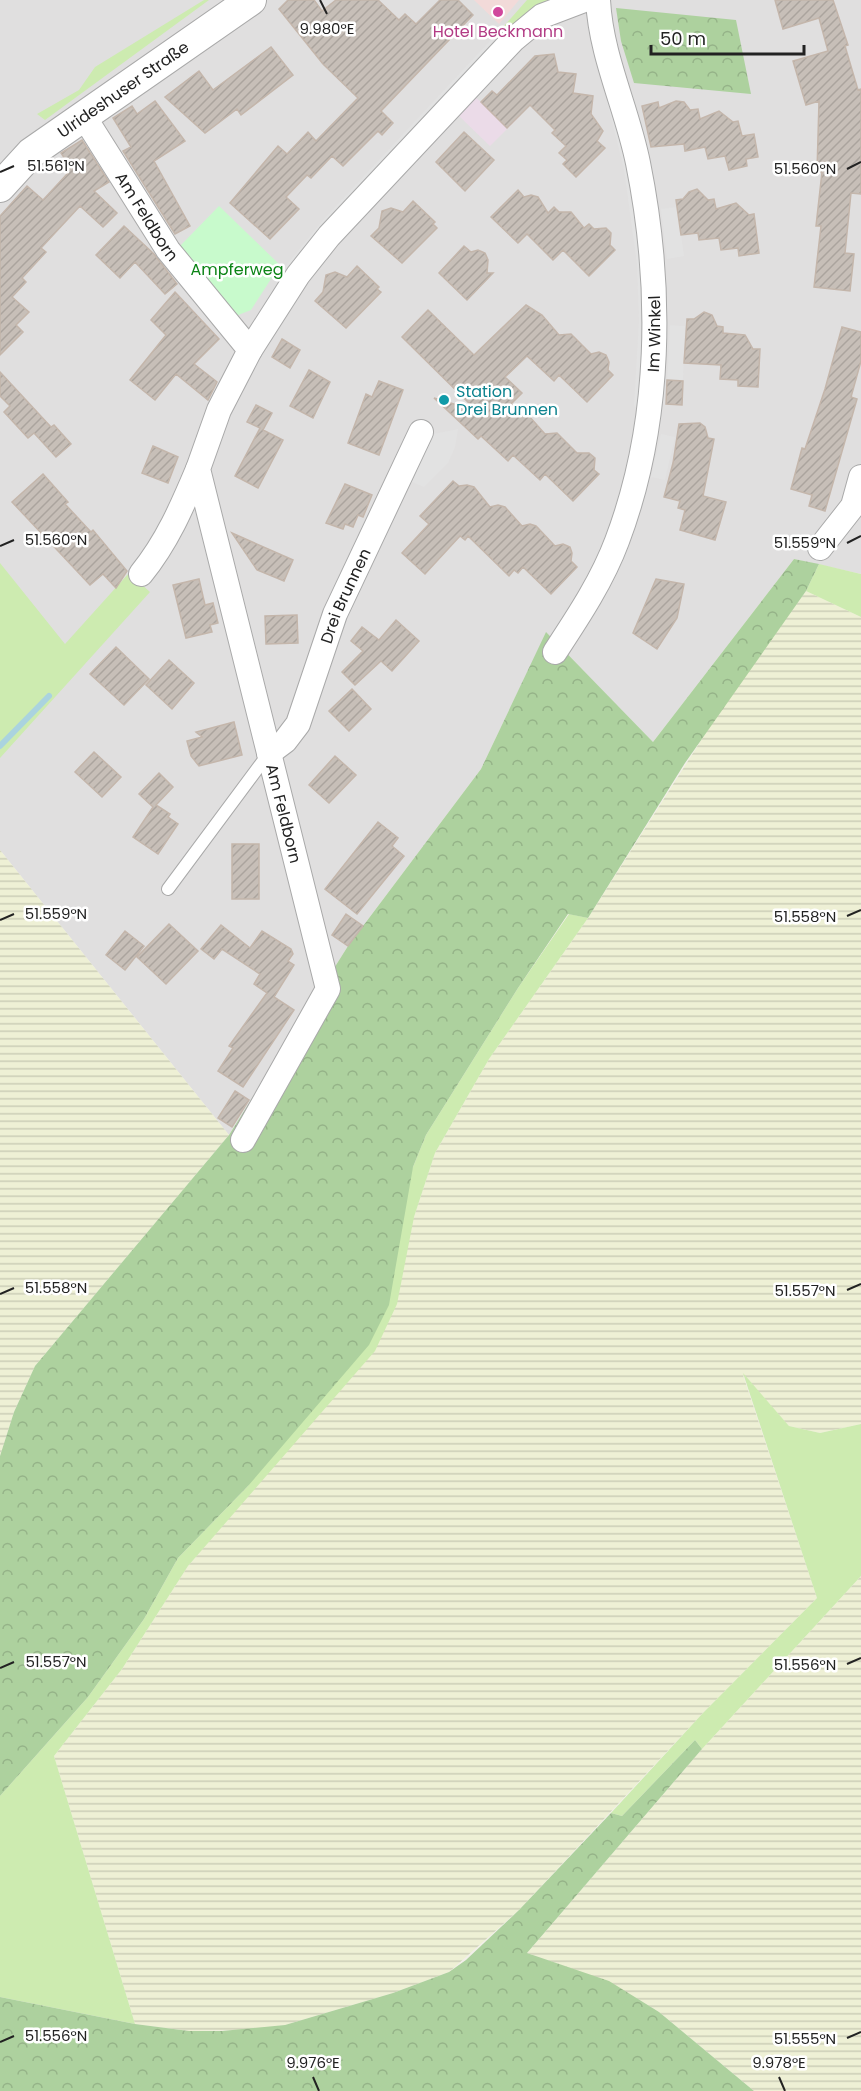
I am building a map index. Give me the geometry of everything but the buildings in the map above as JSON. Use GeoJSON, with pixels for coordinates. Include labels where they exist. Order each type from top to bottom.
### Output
{"type":"FeatureCollection","features":[{"type":"Feature","properties":{"kind":"street","name":"Ulrideshuser Straße"},"geometry":{"type":"LineString","coordinates":[[0,187],[31,153],[251,0]]}},
{"type":"Feature","properties":{"kind":"street"},"geometry":{"type":"LineString","coordinates":[[141,574],[156,555],[179,516],[219,410],[250,350],[298,275],[329,236],[526,27],[542,16],[584,0]]}},
{"type":"Feature","properties":{"kind":"street","name":"Im Winkel"},"geometry":{"type":"LineString","coordinates":[[555,652],[584,608],[617,542],[637,472],[654,356],[653,280],[646,199],[634,145],[600,24],[598,0]]}},
{"type":"Feature","properties":{"kind":"street","name":"Am Feldborn"},"geometry":{"type":"LineString","coordinates":[[83,115],[168,250],[250,350]]}},
{"type":"Feature","properties":{"kind":"street","name":"Drei Brunnen"},"geometry":{"type":"LineString","coordinates":[[269,753],[285,741],[298,724],[335,614],[421,432]]}},
{"type":"Feature","properties":{"kind":"street","name":"Am Feldborn"},"geometry":{"type":"LineString","coordinates":[[198,469],[328,989],[243,1140]]}},
{"type":"Feature","properties":{"kind":"street"},"geometry":{"type":"LineString","coordinates":[[820,549],[853,506],[861,477]]}},
{"type":"Feature","properties":{"kind":"lane"},"geometry":{"type":"LineString","coordinates":[[168,889],[269,753]]}},
{"type":"Feature","properties":{"kind":"shaded area"},"geometry":{"type":"Polygon","coordinates":[[[0,0],[861,0],[861,574],[794,559],[653,742],[546,633],[481,769],[348,946],[229,1135],[0,850],[0,0]]]}},
{"type":"Feature","properties":{"kind":"shaded area","name":"Hotel Beckmann"},"geometry":{"type":"Polygon","coordinates":[[[474,0],[519,0],[499,24],[474,0]]]}},
{"type":"Feature","properties":{"kind":"shaded area"},"geometry":{"type":"Polygon","coordinates":[[[511,26],[285,277],[285,267],[323,220],[503,27],[511,26]]]}},
{"type":"Feature","properties":{"kind":"shaded area"},"geometry":{"type":"Polygon","coordinates":[[[493,91],[519,117],[490,146],[459,116],[476,98],[481,102],[493,91]]]}},
{"type":"Feature","properties":{"kind":"shaded area"},"geometry":{"type":"Polygon","coordinates":[[[611,96],[637,216],[645,339],[640,410],[634,406],[639,320],[637,264],[624,169],[607,102],[611,96]]]}},
{"type":"Feature","properties":{"kind":"shaded area"},"geometry":{"type":"Polygon","coordinates":[[[677,207],[684,256],[667,259],[661,209],[677,207]]]}},
{"type":"Feature","properties":{"kind":"shaded area"},"geometry":{"type":"Polygon","coordinates":[[[670,325],[685,326],[682,405],[666,404],[670,325]]]}},
{"type":"Feature","properties":{"kind":"shaded area"},"geometry":{"type":"Polygon","coordinates":[[[458,429],[455,447],[448,463],[424,487],[408,480],[433,434],[458,429]]]}},
{"type":"Feature","properties":{"kind":"shaded area"},"geometry":{"type":"Polygon","coordinates":[[[661,434],[675,437],[665,480],[651,477],[661,434]]]}},
{"type":"Feature","properties":{"kind":"green space"},"geometry":{"type":"Polygon","coordinates":[[[204,0],[209,0],[45,120],[37,114],[79,90],[95,67],[204,0]]]}},
{"type":"Feature","properties":{"kind":"green space"},"geometry":{"type":"Polygon","coordinates":[[[527,0],[548,0],[511,26],[503,27],[527,0]]]}},
{"type":"Feature","properties":{"kind":"green space"},"geometry":{"type":"Polygon","coordinates":[[[616,8],[736,20],[751,94],[634,83],[621,41],[616,8]]]}},
{"type":"Feature","properties":{"kind":"green space","name":"Ampferweg"},"geometry":{"type":"Polygon","coordinates":[[[219,206],[280,265],[251,310],[233,317],[180,246],[219,206]]]}},
{"type":"Feature","properties":{"kind":"green space"},"geometry":{"type":"Polygon","coordinates":[[[794,559],[819,564],[806,591],[685,763],[588,918],[568,914],[518,988],[426,1135],[413,1167],[389,1305],[369,1345],[248,1486],[178,1558],[144,1619],[88,1697],[0,1796],[0,1456],[14,1412],[35,1366],[229,1135],[348,946],[481,769],[546,632],[653,742],[794,559]]]}},
{"type":"Feature","properties":{"kind":"green space"},"geometry":{"type":"Polygon","coordinates":[[[0,563],[65,644],[129,573],[150,592],[0,758],[0,563]]]}},
{"type":"Feature","properties":{"kind":"green space"},"geometry":{"type":"Polygon","coordinates":[[[819,564],[861,574],[861,617],[806,591],[819,564]]]}},
{"type":"Feature","properties":{"kind":"green space"},"geometry":{"type":"Polygon","coordinates":[[[806,591],[861,617],[861,1424],[820,1433],[789,1426],[743,1375],[817,1598],[702,1714],[519,1910],[449,1972],[393,1993],[285,2025],[249,2030],[189,2031],[135,2024],[54,1756],[122,1669],[188,1566],[252,1491],[414,1217],[435,1153],[489,1059],[588,918],[730,695],[806,591]]]}},
{"type":"Feature","properties":{"kind":"green space"},"geometry":{"type":"Polygon","coordinates":[[[0,850],[229,1135],[35,1366],[14,1412],[0,1456],[0,850]]]}},
{"type":"Feature","properties":{"kind":"green space"},"geometry":{"type":"Polygon","coordinates":[[[569,914],[588,918],[489,1059],[435,1153],[414,1217],[397,1304],[375,1351],[188,1566],[122,1669],[54,1756],[135,2024],[0,1997],[0,1796],[88,1697],[144,1619],[178,1558],[248,1486],[413,1167],[426,1135],[518,988],[569,914]]]}},
{"type":"Feature","properties":{"kind":"green space"},"geometry":{"type":"Polygon","coordinates":[[[743,1373],[789,1426],[820,1433],[861,1424],[861,1576],[702,1749],[695,1740],[622,1816],[611,1813],[702,1714],[817,1598],[743,1373]]]}},
{"type":"Feature","properties":{"kind":"green space"},"geometry":{"type":"Polygon","coordinates":[[[861,1576],[861,2091],[754,2091],[659,2012],[609,1982],[527,1953],[702,1749],[861,1576]]]}},
{"type":"Feature","properties":{"kind":"green space"},"geometry":{"type":"Polygon","coordinates":[[[695,1740],[702,1749],[527,1953],[609,1981],[659,2012],[754,2091],[0,2091],[0,1997],[135,2024],[189,2031],[222,2031],[285,2025],[393,1993],[449,1972],[466,1960],[519,1910],[611,1813],[622,1816],[695,1740]]]}},
{"type":"Feature","properties":{"kind":"waterway"},"geometry":{"type":"LineString","coordinates":[[0,746],[49,696]]}},
{"type":"Feature","properties":{"kind":"place","name":"Hotel Beckmann"},"geometry":{"type":"Point","coordinates":[498,12]}},
{"type":"Feature","properties":{"kind":"place","name":"Station Drei Brunnen"},"geometry":{"type":"Point","coordinates":[444,400]}}]}
